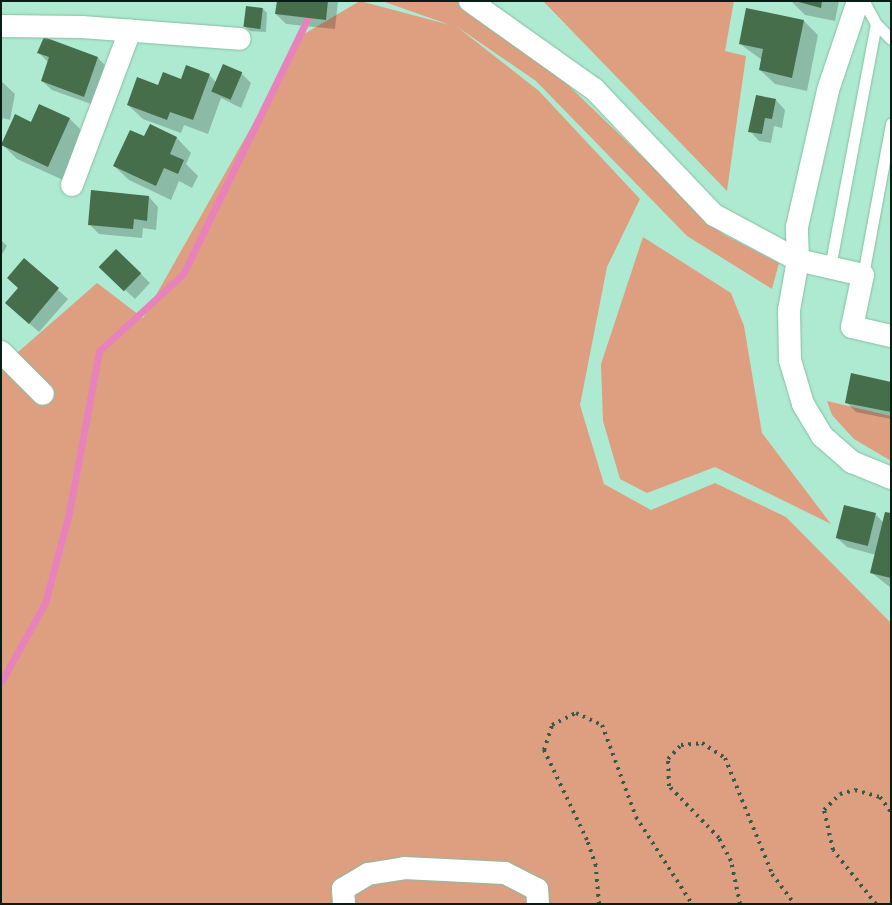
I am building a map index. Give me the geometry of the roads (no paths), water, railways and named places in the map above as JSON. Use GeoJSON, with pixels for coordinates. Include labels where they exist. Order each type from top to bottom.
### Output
{"type":"FeatureCollection","features":[{"type":"Feature","properties":{"kind":"street"},"geometry":{"type":"LineString","coordinates":[[470,1],[594,89],[714,215],[798,260],[863,275],[852,326],[891,336]]}},
{"type":"Feature","properties":{"kind":"street"},"geometry":{"type":"LineString","coordinates":[[858,1],[828,90],[798,228],[798,260],[789,310],[790,360],[803,404],[822,436],[852,462],[891,478]]}},
{"type":"Feature","properties":{"kind":"street"},"geometry":{"type":"LineString","coordinates":[[1,26],[130,31],[240,39]]}},
{"type":"Feature","properties":{"kind":"street"},"geometry":{"type":"LineString","coordinates":[[72,185],[130,31]]}},
{"type":"Feature","properties":{"kind":"street"},"geometry":{"type":"LineString","coordinates":[[1,352],[43,394]]}},
{"type":"Feature","properties":{"kind":"street"},"geometry":{"type":"LineString","coordinates":[[344,904],[343,889],[368,874],[404,868],[505,873],[537,889],[538,904]]}},
{"type":"Feature","properties":{"kind":"lane"},"geometry":{"type":"LineString","coordinates":[[864,1],[876,24],[891,40]]}},
{"type":"Feature","properties":{"kind":"lane"},"geometry":{"type":"LineString","coordinates":[[830,267],[876,24]]}},
{"type":"Feature","properties":{"kind":"lane"},"geometry":{"type":"LineString","coordinates":[[863,275],[891,124]]}},
{"type":"Feature","properties":{"kind":"waterway"},"geometry":{"type":"LineString","coordinates":[[1,682],[45,603],[69,513],[99,351],[183,274],[312,9]]}},
{"type":"Feature","properties":{"kind":"railway"},"geometry":{"type":"LineString","coordinates":[[599,904],[596,866],[587,840],[544,750],[552,725],[576,713],[602,725],[636,817],[692,904]]}},
{"type":"Feature","properties":{"kind":"railway"},"geometry":{"type":"LineString","coordinates":[[740,904],[731,861],[719,838],[669,786],[668,759],[681,745],[702,743],[725,758],[772,874],[795,904]]}},
{"type":"Feature","properties":{"kind":"railway"},"geometry":{"type":"LineString","coordinates":[[876,904],[833,850],[824,810],[840,794],[855,790],[880,797],[891,812]]}}]}
